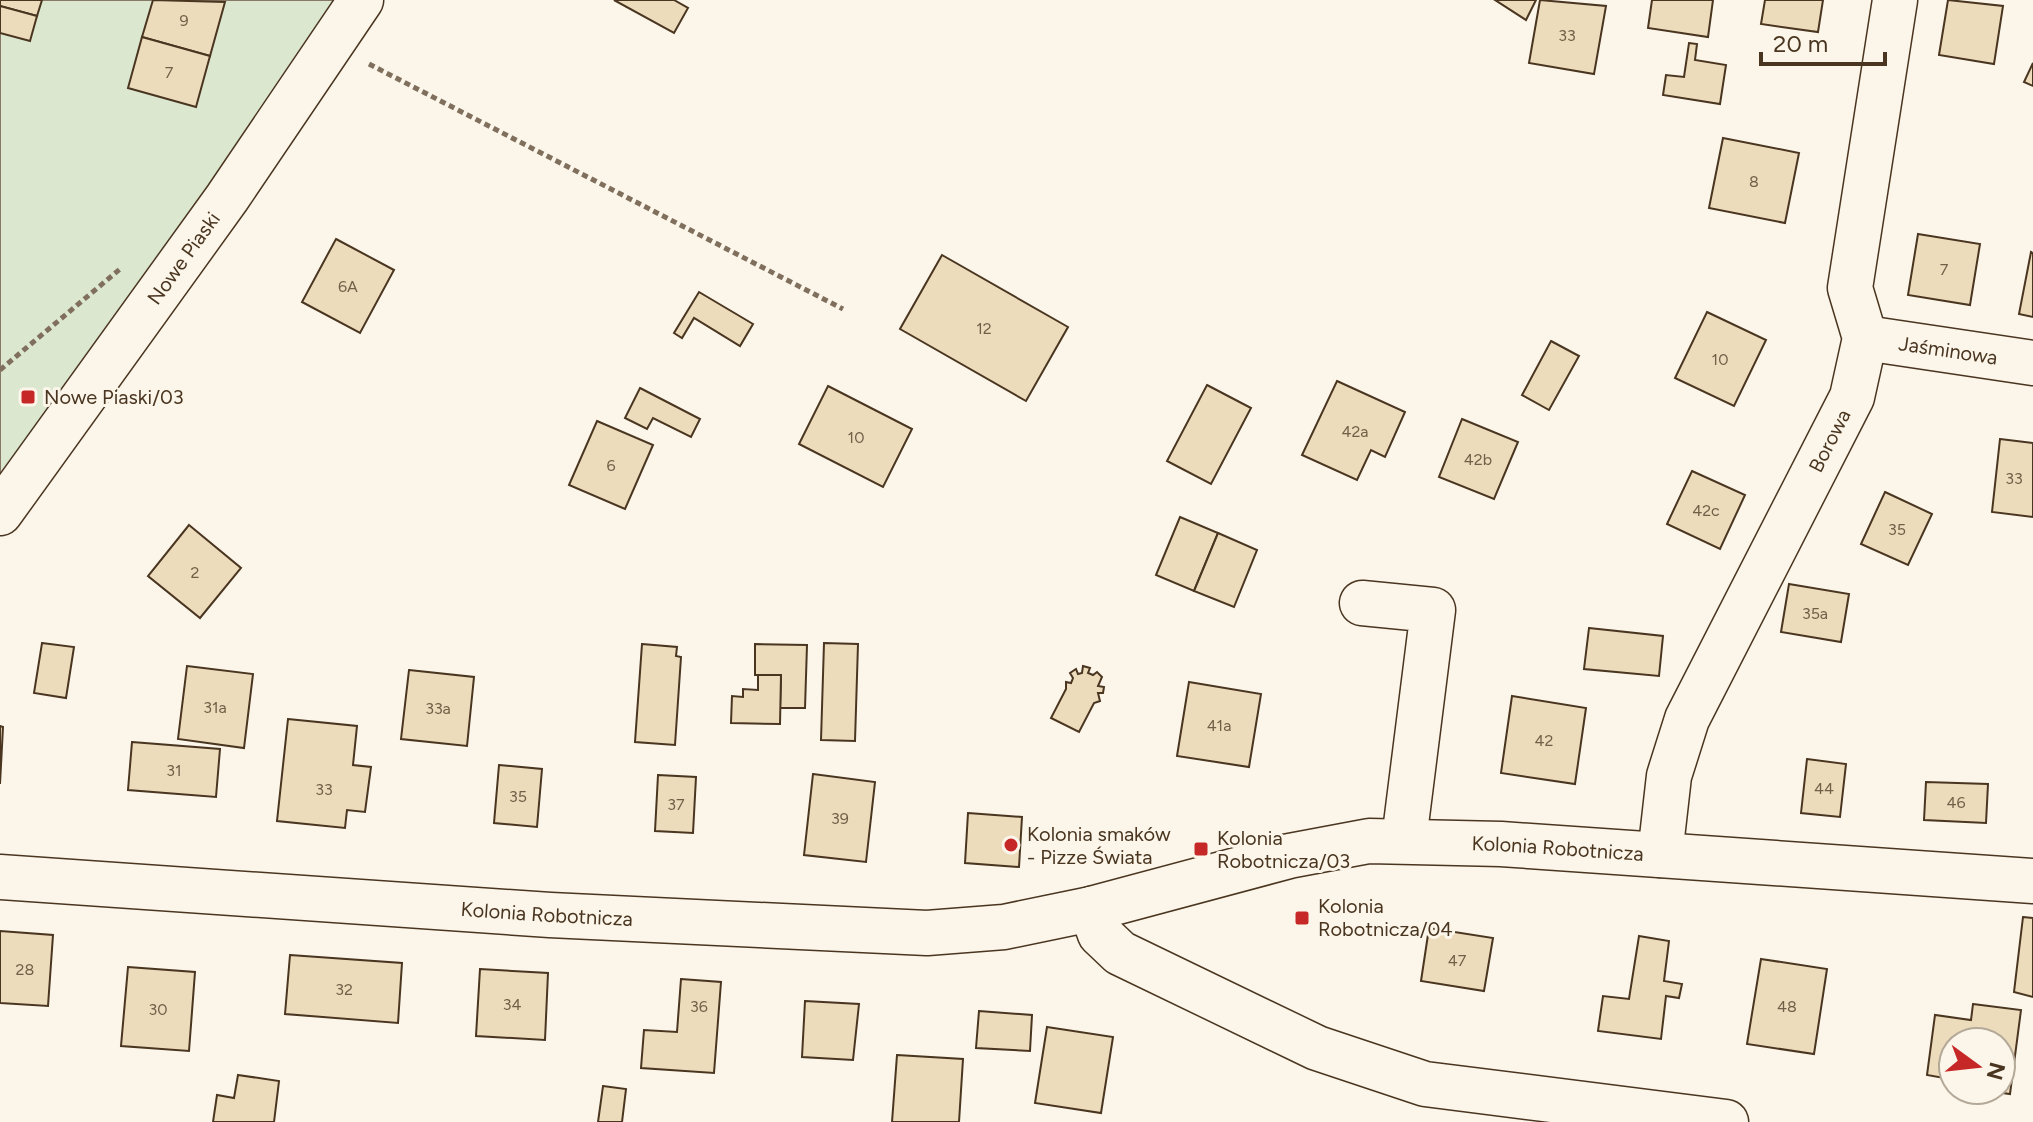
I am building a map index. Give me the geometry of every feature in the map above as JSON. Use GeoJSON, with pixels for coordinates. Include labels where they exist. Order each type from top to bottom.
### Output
{"type":"FeatureCollection","features":[{"type":"Feature","properties":{"kind":"street","name":"Nowe Piaski"},"geometry":{"type":"LineString","coordinates":[[0,513],[227,198],[329,43],[361,0]]}},
{"type":"Feature","properties":{"kind":"street","name":"Borowa"},"geometry":{"type":"LineString","coordinates":[[1660,855],[1669,776],[1687,719],[1852,397],[1865,338],[1850,288],[1895,0]]}},
{"type":"Feature","properties":{"kind":"street","name":"Jaśminowa"},"geometry":{"type":"LineString","coordinates":[[1865,338],[2033,363]]}},
{"type":"Feature","properties":{"kind":"street"},"geometry":{"type":"LineString","coordinates":[[1362,603],[1433,610],[1404,840]]}},
{"type":"Feature","properties":{"kind":"street","name":"Kolonia Robotnicza"},"geometry":{"type":"LineString","coordinates":[[0,877],[312,900],[863,932],[962,931],[1091,909],[1289,856],[1369,841],[1404,840],[1660,855],[2033,881]]}},
{"type":"Feature","properties":{"kind":"street"},"geometry":{"type":"LineString","coordinates":[[1091,909],[1100,934],[1120,953],[1330,1053],[1425,1084],[1726,1122]]}},
{"type":"Feature","properties":{"kind":"path"},"geometry":{"type":"LineString","coordinates":[[329,43],[843,309]]}},
{"type":"Feature","properties":{"kind":"green space"},"geometry":{"type":"Polygon","coordinates":[[[0,0],[361,0],[0,514],[0,0]]]}},
{"type":"Feature","properties":{"kind":"building"},"geometry":{"type":"Polygon","coordinates":[[[0,0],[42,0],[37,16],[0,6],[0,0]]]}},
{"type":"Feature","properties":{"kind":"building"},"geometry":{"type":"Polygon","coordinates":[[[153,0],[225,2],[210,56],[142,37],[153,0]]]}},
{"type":"Feature","properties":{"kind":"building"},"geometry":{"type":"Polygon","coordinates":[[[614,0],[674,0],[688,8],[674,33],[614,0]]]}},
{"type":"Feature","properties":{"kind":"building"},"geometry":{"type":"Polygon","coordinates":[[[1495,0],[1536,0],[1526,20],[1495,0]]]}},
{"type":"Feature","properties":{"kind":"building"},"geometry":{"type":"Polygon","coordinates":[[[1540,0],[1606,6],[1594,74],[1529,63],[1540,0]]]}},
{"type":"Feature","properties":{"kind":"building"},"geometry":{"type":"Polygon","coordinates":[[[1652,0],[1713,0],[1708,37],[1648,28],[1652,0]]]}},
{"type":"Feature","properties":{"kind":"building"},"geometry":{"type":"Polygon","coordinates":[[[1765,0],[1823,0],[1818,32],[1761,24],[1765,0]]]}},
{"type":"Feature","properties":{"kind":"building"},"geometry":{"type":"Polygon","coordinates":[[[1948,0],[2003,6],[1994,64],[1939,55],[1948,0]]]}},
{"type":"Feature","properties":{"kind":"building"},"geometry":{"type":"Polygon","coordinates":[[[0,6],[37,16],[30,41],[0,33],[0,6]]]}},
{"type":"Feature","properties":{"kind":"building"},"geometry":{"type":"Polygon","coordinates":[[[142,37],[210,56],[196,107],[128,88],[142,37]]]}},
{"type":"Feature","properties":{"kind":"building"},"geometry":{"type":"Polygon","coordinates":[[[1689,43],[1697,44],[1695,60],[1726,65],[1720,104],[1663,95],[1666,75],[1684,77],[1689,43]]]}},
{"type":"Feature","properties":{"kind":"building"},"geometry":{"type":"Polygon","coordinates":[[[2033,63],[2033,86],[2024,82],[2033,63]]]}},
{"type":"Feature","properties":{"kind":"building"},"geometry":{"type":"Polygon","coordinates":[[[1723,138],[1799,153],[1785,223],[1709,208],[1723,138]]]}},
{"type":"Feature","properties":{"kind":"building"},"geometry":{"type":"Polygon","coordinates":[[[1918,234],[1980,244],[1970,305],[1908,295],[1918,234]]]}},
{"type":"Feature","properties":{"kind":"building"},"geometry":{"type":"Polygon","coordinates":[[[336,239],[394,270],[360,333],[302,302],[336,239]]]}},
{"type":"Feature","properties":{"kind":"building"},"geometry":{"type":"Polygon","coordinates":[[[2033,253],[2033,317],[2019,314],[2033,253]]]}},
{"type":"Feature","properties":{"kind":"building"},"geometry":{"type":"Polygon","coordinates":[[[942,255],[1068,327],[1026,401],[900,329],[942,255]]]}},
{"type":"Feature","properties":{"kind":"building"},"geometry":{"type":"Polygon","coordinates":[[[699,292],[753,324],[740,346],[694,318],[682,338],[674,333],[699,292]]]}},
{"type":"Feature","properties":{"kind":"building"},"geometry":{"type":"Polygon","coordinates":[[[1707,312],[1766,340],[1734,406],[1675,378],[1707,312]]]}},
{"type":"Feature","properties":{"kind":"building"},"geometry":{"type":"Polygon","coordinates":[[[1551,341],[1579,356],[1549,410],[1522,395],[1551,341]]]}},
{"type":"Feature","properties":{"kind":"building"},"geometry":{"type":"Polygon","coordinates":[[[1337,381],[1405,412],[1385,457],[1371,450],[1357,480],[1302,455],[1337,381]]]}},
{"type":"Feature","properties":{"kind":"building"},"geometry":{"type":"Polygon","coordinates":[[[1207,385],[1251,408],[1211,484],[1167,461],[1207,385]]]}},
{"type":"Feature","properties":{"kind":"building"},"geometry":{"type":"Polygon","coordinates":[[[828,386],[912,429],[883,487],[799,444],[828,386]]]}},
{"type":"Feature","properties":{"kind":"building"},"geometry":{"type":"Polygon","coordinates":[[[640,388],[700,419],[691,437],[653,418],[647,429],[625,418],[640,388]]]}},
{"type":"Feature","properties":{"kind":"building"},"geometry":{"type":"Polygon","coordinates":[[[1462,419],[1518,442],[1494,499],[1439,477],[1462,419]]]}},
{"type":"Feature","properties":{"kind":"building"},"geometry":{"type":"Polygon","coordinates":[[[597,421],[653,445],[625,509],[569,485],[597,421]]]}},
{"type":"Feature","properties":{"kind":"building"},"geometry":{"type":"Polygon","coordinates":[[[2000,439],[2033,443],[2033,517],[1992,512],[2000,439]]]}},
{"type":"Feature","properties":{"kind":"building"},"geometry":{"type":"Polygon","coordinates":[[[1692,471],[1745,495],[1720,549],[1667,524],[1692,471]]]}},
{"type":"Feature","properties":{"kind":"building"},"geometry":{"type":"Polygon","coordinates":[[[1885,492],[1932,514],[1908,565],[1861,544],[1885,492]]]}},
{"type":"Feature","properties":{"kind":"building"},"geometry":{"type":"Polygon","coordinates":[[[1180,517],[1218,533],[1194,591],[1156,575],[1180,517]]]}},
{"type":"Feature","properties":{"kind":"building"},"geometry":{"type":"Polygon","coordinates":[[[189,525],[241,568],[200,618],[148,576],[189,525]]]}},
{"type":"Feature","properties":{"kind":"building"},"geometry":{"type":"Polygon","coordinates":[[[1218,533],[1257,550],[1234,607],[1194,591],[1218,533]]]}},
{"type":"Feature","properties":{"kind":"building"},"geometry":{"type":"Polygon","coordinates":[[[1789,584],[1849,594],[1841,642],[1781,632],[1789,584]]]}},
{"type":"Feature","properties":{"kind":"building"},"geometry":{"type":"Polygon","coordinates":[[[1589,628],[1663,636],[1659,676],[1584,669],[1589,628]]]}},
{"type":"Feature","properties":{"kind":"building"},"geometry":{"type":"Polygon","coordinates":[[[42,643],[74,647],[66,698],[34,693],[42,643]]]}},
{"type":"Feature","properties":{"kind":"building"},"geometry":{"type":"Polygon","coordinates":[[[824,643],[858,644],[855,741],[821,740],[824,643]]]}},
{"type":"Feature","properties":{"kind":"building"},"geometry":{"type":"Polygon","coordinates":[[[642,644],[677,647],[676,656],[681,657],[675,745],[635,742],[642,644]]]}},
{"type":"Feature","properties":{"kind":"building"},"geometry":{"type":"Polygon","coordinates":[[[755,644],[807,645],[805,708],[780,708],[781,675],[755,675],[755,644]]]}},
{"type":"Feature","properties":{"kind":"building"},"geometry":{"type":"Polygon","coordinates":[[[187,666],[253,674],[244,748],[178,739],[187,666]]]}},
{"type":"Feature","properties":{"kind":"building"},"geometry":{"type":"Polygon","coordinates":[[[1083,666],[1090,668],[1088,673],[1093,675],[1097,672],[1102,677],[1098,686],[1104,687],[1103,693],[1098,693],[1100,701],[1094,703],[1079,732],[1051,718],[1066,689],[1066,682],[1071,683],[1073,678],[1070,673],[1076,669],[1078,674],[1082,673],[1083,666]]]}},
{"type":"Feature","properties":{"kind":"building"},"geometry":{"type":"Polygon","coordinates":[[[409,670],[474,677],[467,746],[401,739],[409,670]]]}},
{"type":"Feature","properties":{"kind":"building"},"geometry":{"type":"Polygon","coordinates":[[[758,675],[781,675],[780,724],[731,723],[732,696],[743,697],[743,689],[758,690],[758,675]]]}},
{"type":"Feature","properties":{"kind":"building"},"geometry":{"type":"Polygon","coordinates":[[[1189,682],[1261,694],[1249,767],[1177,756],[1189,682]]]}},
{"type":"Feature","properties":{"kind":"building"},"geometry":{"type":"Polygon","coordinates":[[[1512,696],[1586,708],[1575,784],[1501,773],[1512,696]]]}},
{"type":"Feature","properties":{"kind":"building"},"geometry":{"type":"Polygon","coordinates":[[[288,719],[357,726],[353,765],[371,767],[365,812],[347,810],[345,828],[277,821],[288,719]]]}},
{"type":"Feature","properties":{"kind":"building"},"geometry":{"type":"Polygon","coordinates":[[[0,726],[3,727],[0,784],[0,726]]]}},
{"type":"Feature","properties":{"kind":"building"},"geometry":{"type":"Polygon","coordinates":[[[132,742],[220,749],[216,797],[128,790],[132,742]]]}},
{"type":"Feature","properties":{"kind":"building"},"geometry":{"type":"Polygon","coordinates":[[[1807,759],[1846,764],[1840,817],[1801,813],[1807,759]]]}},
{"type":"Feature","properties":{"kind":"building"},"geometry":{"type":"Polygon","coordinates":[[[499,765],[542,769],[537,827],[494,823],[499,765]]]}},
{"type":"Feature","properties":{"kind":"building"},"geometry":{"type":"Polygon","coordinates":[[[813,774],[875,782],[866,862],[804,855],[813,774]]]}},
{"type":"Feature","properties":{"kind":"building"},"geometry":{"type":"Polygon","coordinates":[[[658,775],[696,777],[693,833],[655,831],[658,775]]]}},
{"type":"Feature","properties":{"kind":"building"},"geometry":{"type":"Polygon","coordinates":[[[1926,782],[1988,784],[1986,823],[1924,820],[1926,782]]]}},
{"type":"Feature","properties":{"kind":"building"},"geometry":{"type":"Polygon","coordinates":[[[968,813],[1022,817],[1019,867],[965,863],[968,813]]]}},
{"type":"Feature","properties":{"kind":"building"},"geometry":{"type":"Polygon","coordinates":[[[2023,917],[2033,918],[2033,997],[2014,992],[2023,917]]]}},
{"type":"Feature","properties":{"kind":"building"},"geometry":{"type":"Polygon","coordinates":[[[1429,928],[1493,938],[1484,991],[1421,981],[1429,928]]]}},
{"type":"Feature","properties":{"kind":"building"},"geometry":{"type":"Polygon","coordinates":[[[0,931],[53,935],[48,1006],[0,1003],[0,931]]]}},
{"type":"Feature","properties":{"kind":"building"},"geometry":{"type":"Polygon","coordinates":[[[1639,936],[1669,941],[1664,981],[1682,984],[1679,998],[1666,996],[1661,1039],[1598,1031],[1603,996],[1629,999],[1639,936]]]}},
{"type":"Feature","properties":{"kind":"building"},"geometry":{"type":"Polygon","coordinates":[[[290,955],[402,963],[398,1023],[285,1014],[290,955]]]}},
{"type":"Feature","properties":{"kind":"building"},"geometry":{"type":"Polygon","coordinates":[[[1761,959],[1827,969],[1814,1054],[1747,1044],[1761,959]]]}},
{"type":"Feature","properties":{"kind":"building"},"geometry":{"type":"Polygon","coordinates":[[[128,967],[195,972],[189,1051],[121,1046],[128,967]]]}},
{"type":"Feature","properties":{"kind":"building"},"geometry":{"type":"Polygon","coordinates":[[[480,969],[548,973],[545,1040],[476,1036],[480,969]]]}},
{"type":"Feature","properties":{"kind":"building"},"geometry":{"type":"Polygon","coordinates":[[[681,979],[721,982],[714,1073],[641,1068],[644,1030],[677,1032],[681,979]]]}},
{"type":"Feature","properties":{"kind":"building"},"geometry":{"type":"Polygon","coordinates":[[[805,1001],[859,1004],[853,1060],[802,1057],[805,1001]]]}},
{"type":"Feature","properties":{"kind":"building"},"geometry":{"type":"Polygon","coordinates":[[[1973,1004],[2021,1010],[2017,1041],[2017,1026],[1937,1026],[1937,1077],[1927,1075],[1935,1015],[1971,1020],[1973,1004]]]}},
{"type":"Feature","properties":{"kind":"building"},"geometry":{"type":"Polygon","coordinates":[[[979,1011],[1032,1015],[1030,1051],[976,1048],[979,1011]]]}},
{"type":"Feature","properties":{"kind":"building"},"geometry":{"type":"Polygon","coordinates":[[[1047,1027],[1113,1037],[1101,1113],[1035,1103],[1047,1027]]]}},
{"type":"Feature","properties":{"kind":"building"},"geometry":{"type":"Polygon","coordinates":[[[897,1055],[963,1059],[959,1122],[892,1122],[897,1055]]]}},
{"type":"Feature","properties":{"kind":"building"},"geometry":{"type":"Polygon","coordinates":[[[238,1075],[279,1081],[274,1122],[213,1122],[217,1095],[234,1098],[238,1075]]]}},
{"type":"Feature","properties":{"kind":"building"},"geometry":{"type":"Polygon","coordinates":[[[603,1086],[626,1089],[622,1122],[598,1122],[603,1086]]]}},
{"type":"Feature","properties":{"kind":"place","name":"Nowe Piaski/03"},"geometry":{"type":"Point","coordinates":[28,397]}},
{"type":"Feature","properties":{"kind":"place","name":"Kolonia smaków - Pizze Świata"},"geometry":{"type":"Point","coordinates":[1011,845]}},
{"type":"Feature","properties":{"kind":"place","name":"Kolonia Robotnicza/03"},"geometry":{"type":"Point","coordinates":[1201,849]}},
{"type":"Feature","properties":{"kind":"place","name":"Kolonia Robotnicza/04"},"geometry":{"type":"Point","coordinates":[1302,918]}}]}
